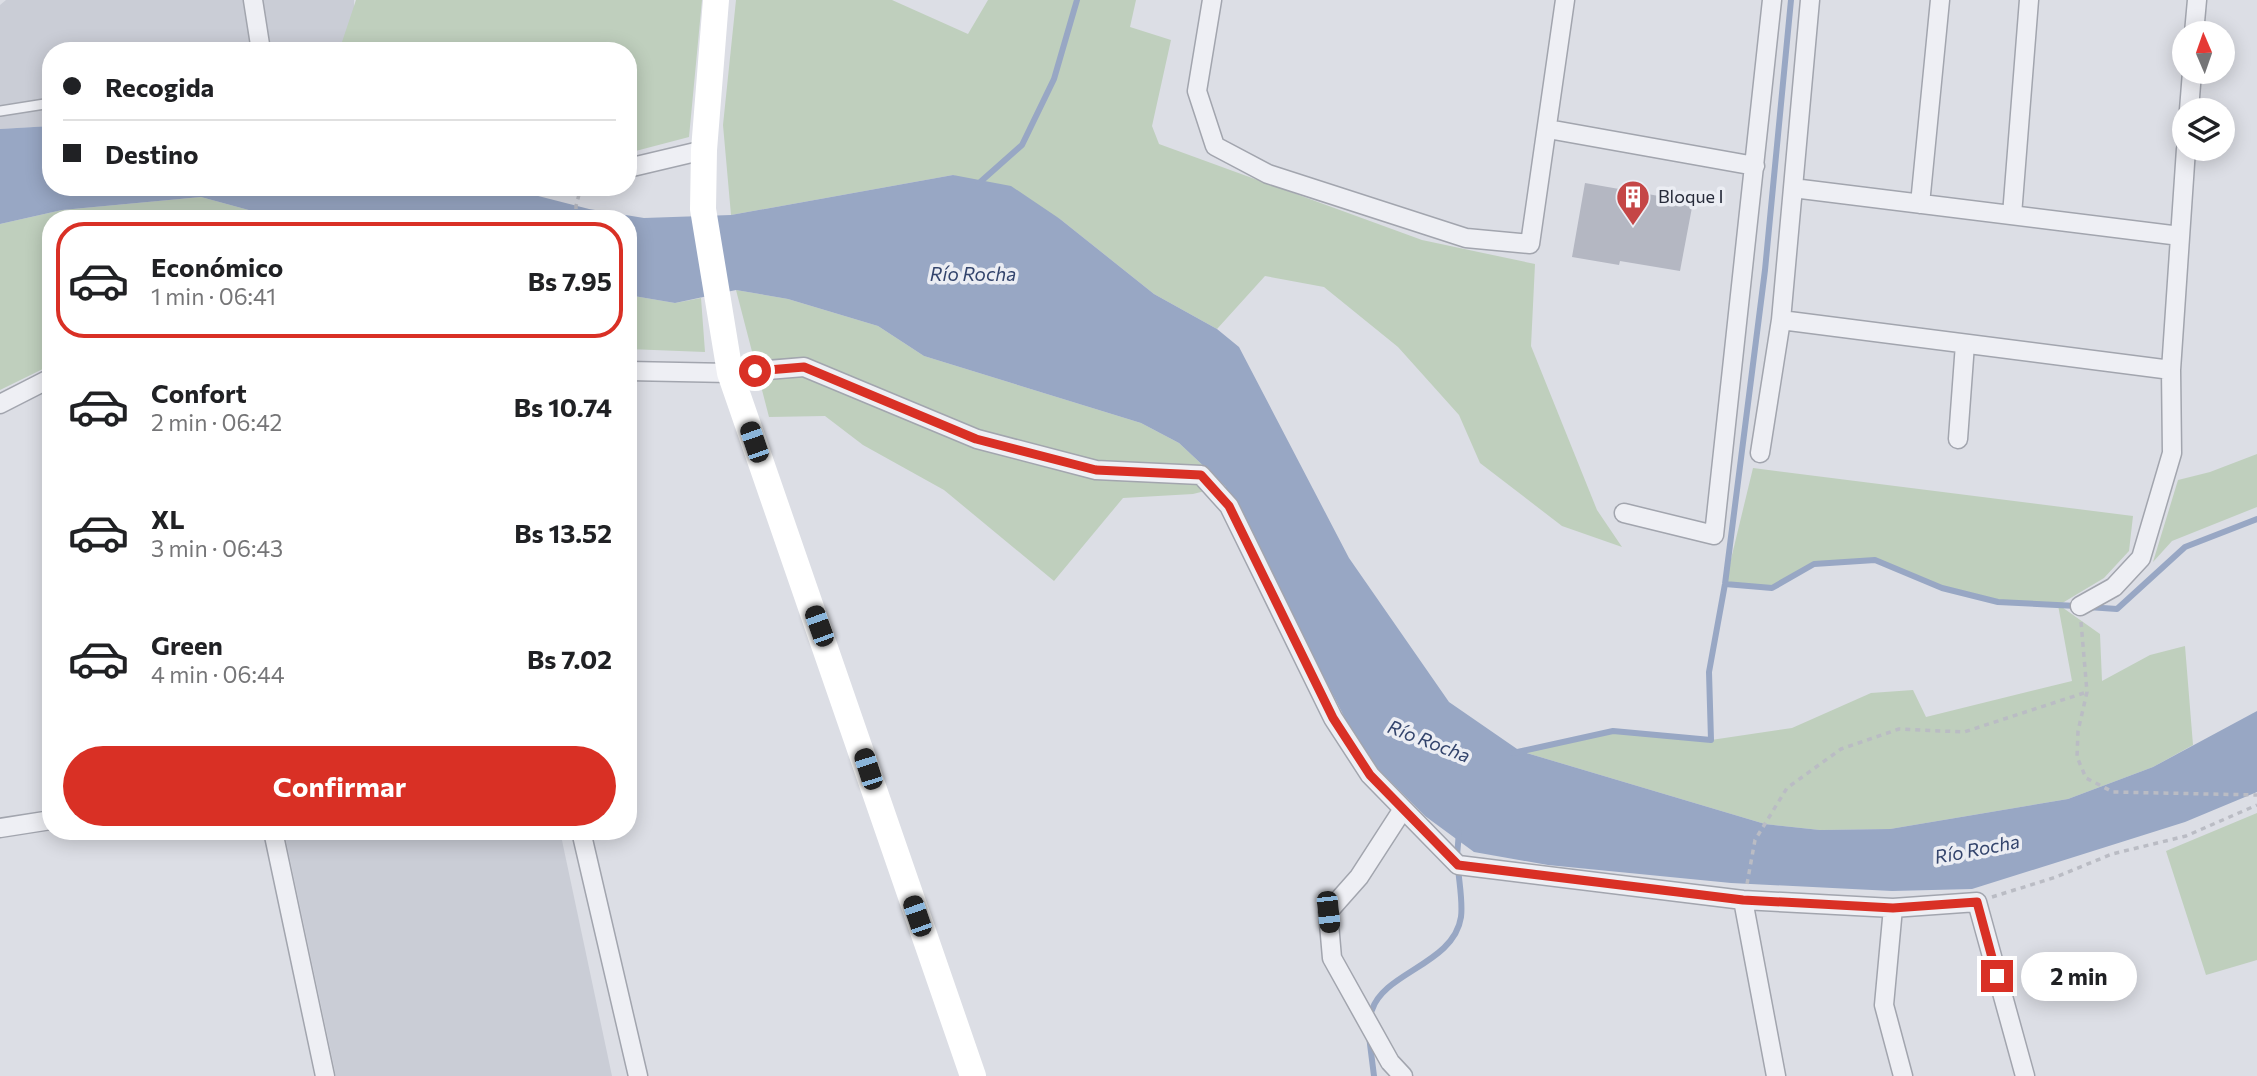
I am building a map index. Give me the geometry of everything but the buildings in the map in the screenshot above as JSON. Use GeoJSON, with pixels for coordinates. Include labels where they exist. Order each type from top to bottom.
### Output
{"type":"FeatureCollection","features":[{"type":"Feature","properties":{"kind":"main road"},"geometry":{"type":"LineString","coordinates":[[716,0],[704,150],[703,209],[730,373],[973,1076]]}},
{"type":"Feature","properties":{"kind":"street"},"geometry":{"type":"LineString","coordinates":[[253,0],[260,42]]}},
{"type":"Feature","properties":{"kind":"street"},"geometry":{"type":"LineString","coordinates":[[1212,0],[1197,91],[1215,146],[1268,174],[1465,237],[1530,244],[1565,0]]}},
{"type":"Feature","properties":{"kind":"street"},"geometry":{"type":"LineString","coordinates":[[1624,513],[1714,535],[1772,0]]}},
{"type":"Feature","properties":{"kind":"street"},"geometry":{"type":"LineString","coordinates":[[1760,453],[1781,320],[1810,0]]}},
{"type":"Feature","properties":{"kind":"street"},"geometry":{"type":"LineString","coordinates":[[1920,204],[1940,0]]}},
{"type":"Feature","properties":{"kind":"street"},"geometry":{"type":"LineString","coordinates":[[2012,215],[2029,0]]}},
{"type":"Feature","properties":{"kind":"street"},"geometry":{"type":"LineString","coordinates":[[2195,21],[2197,0]]}},
{"type":"Feature","properties":{"kind":"street"},"geometry":{"type":"LineString","coordinates":[[1548,129],[1755,166]]}},
{"type":"Feature","properties":{"kind":"street"},"geometry":{"type":"LineString","coordinates":[[637,166],[704,150]]}},
{"type":"Feature","properties":{"kind":"street"},"geometry":{"type":"LineString","coordinates":[[2080,606],[2114,587],[2141,558],[2172,453],[2171,370],[2185,161]]}},
{"type":"Feature","properties":{"kind":"street"},"geometry":{"type":"LineString","coordinates":[[1793,188],[2180,236]]}},
{"type":"Feature","properties":{"kind":"street"},"geometry":{"type":"LineString","coordinates":[[1781,320],[2171,370]]}},
{"type":"Feature","properties":{"kind":"street"},"geometry":{"type":"LineString","coordinates":[[1958,439],[1965,344]]}},
{"type":"Feature","properties":{"kind":"street"},"geometry":{"type":"LineString","coordinates":[[637,371],[730,373],[804,367],[976,439],[1096,470],[1201,475],[1229,506],[1333,718],[1370,775],[1458,865],[1743,900],[1893,908],[1977,902],[2025,1076]]}},
{"type":"Feature","properties":{"kind":"street"},"geometry":{"type":"LineString","coordinates":[[0,404],[42,383]]}},
{"type":"Feature","properties":{"kind":"street"},"geometry":{"type":"LineString","coordinates":[[1403,809],[1359,877],[1328,912],[1332,958],[1390,1062],[1403,1076]]}},
{"type":"Feature","properties":{"kind":"street"},"geometry":{"type":"LineString","coordinates":[[0,828],[42,821]]}},
{"type":"Feature","properties":{"kind":"street"},"geometry":{"type":"LineString","coordinates":[[275,840],[325,1076]]}},
{"type":"Feature","properties":{"kind":"street"},"geometry":{"type":"LineString","coordinates":[[583,840],[638,1076]]}},
{"type":"Feature","properties":{"kind":"street"},"geometry":{"type":"LineString","coordinates":[[1743,900],[1776,1076]]}},
{"type":"Feature","properties":{"kind":"street"},"geometry":{"type":"LineString","coordinates":[[1893,908],[1884,1006],[1903,1076]]}},
{"type":"Feature","properties":{"kind":"lane"},"geometry":{"type":"LineString","coordinates":[[0,111],[42,104]]}},
{"type":"Feature","properties":{"kind":"path"},"geometry":{"type":"LineString","coordinates":[[2080,606],[2087,692],[2078,731],[2077,757],[2086,778],[2113,792],[2257,795]]}},
{"type":"Feature","properties":{"kind":"path"},"geometry":{"type":"LineString","coordinates":[[1743,900],[1755,840],[1787,788],[1841,749],[1899,729],[1964,732],[2087,692]]}},
{"type":"Feature","properties":{"kind":"path"},"geometry":{"type":"LineString","coordinates":[[1977,902],[2056,877],[2112,854],[2186,836],[2257,805]]}},
{"type":"Feature","properties":{"kind":"shaded area"},"geometry":{"type":"Polygon","coordinates":[[[6,0],[354,0],[354,42],[42,42],[42,127],[0,129],[0,5],[6,0]]]}},
{"type":"Feature","properties":{"kind":"shaded area"},"geometry":{"type":"Polygon","coordinates":[[[286,840],[562,840],[612,1076],[336,1076],[286,840]]]}},
{"type":"Feature","properties":{"kind":"green space"},"geometry":{"type":"Polygon","coordinates":[[[356,0],[702,0],[689,137],[637,151],[637,42],[342,42],[356,0]]]}},
{"type":"Feature","properties":{"kind":"green space"},"geometry":{"type":"Polygon","coordinates":[[[736,0],[892,0],[968,34],[988,0],[1136,0],[1130,27],[1171,40],[1152,126],[1159,144],[1422,240],[1535,264],[1531,346],[1597,510],[1622,547],[1562,526],[1480,463],[1459,415],[1398,347],[1324,287],[1265,276],[1217,329],[1154,294],[1060,219],[953,175],[731,215],[723,125],[736,0]]]}},
{"type":"Feature","properties":{"kind":"green space"},"geometry":{"type":"Polygon","coordinates":[[[201,197],[249,210],[62,210],[201,197]]]}},
{"type":"Feature","properties":{"kind":"green space"},"geometry":{"type":"Polygon","coordinates":[[[42,215],[42,369],[0,390],[0,224],[42,215]]]}},
{"type":"Feature","properties":{"kind":"green space"},"geometry":{"type":"Polygon","coordinates":[[[736,290],[788,299],[878,326],[924,356],[1141,423],[1179,443],[1225,486],[1193,494],[1123,498],[1054,581],[944,490],[863,445],[825,416],[769,417],[736,290]]]}},
{"type":"Feature","properties":{"kind":"green space"},"geometry":{"type":"Polygon","coordinates":[[[637,297],[675,303],[701,298],[705,352],[637,349],[637,297]]]}},
{"type":"Feature","properties":{"kind":"green space"},"geometry":{"type":"Polygon","coordinates":[[[2257,454],[2257,507],[2172,541],[2153,562],[2178,480],[2210,472],[2257,454]]]}},
{"type":"Feature","properties":{"kind":"green space"},"geometry":{"type":"Polygon","coordinates":[[[1753,468],[2133,516],[2129,551],[2104,578],[2059,605],[2100,634],[2102,681],[2150,655],[2185,646],[2193,745],[2153,767],[2068,799],[1890,829],[1820,830],[1765,824],[1520,751],[1613,731],[1711,740],[1792,728],[1871,693],[1913,690],[1926,717],[2072,681],[2058,605],[1998,602],[1942,588],[1875,560],[1814,565],[1772,588],[1725,584],[1753,468]]]}},
{"type":"Feature","properties":{"kind":"green space"},"geometry":{"type":"Polygon","coordinates":[[[2257,813],[2257,960],[2206,975],[2166,851],[2257,813]]]}},
{"type":"Feature","properties":{"kind":"water","name":"Río Rocha"},"geometry":{"type":"Polygon","coordinates":[[[42,127],[42,196],[538,196],[595,210],[249,210],[201,197],[42,210],[42,215],[0,224],[0,129],[42,127]]]}},
{"type":"Feature","properties":{"kind":"water","name":"Río Rocha"},"geometry":{"type":"Polygon","coordinates":[[[953,175],[1011,186],[1060,219],[1154,294],[1217,329],[1239,347],[1349,558],[1449,702],[1520,751],[1765,824],[1820,830],[1890,829],[2068,799],[2153,767],[2257,711],[2257,792],[2185,822],[1972,889],[1892,891],[1731,883],[1548,865],[1474,852],[1425,816],[1364,755],[1225,486],[1179,443],[1141,423],[924,356],[878,326],[788,299],[736,290],[675,303],[637,297],[637,217],[731,215],[953,175]]]}},
{"type":"Feature","properties":{"kind":"waterway"},"geometry":{"type":"LineString","coordinates":[[978,184],[1022,145],[1054,79],[1077,0]]}},
{"type":"Feature","properties":{"kind":"waterway"},"geometry":{"type":"LineString","coordinates":[[1513,753],[1613,731],[1711,740],[1709,672],[1725,584],[1765,270],[1791,0]]}},
{"type":"Feature","properties":{"kind":"waterway"},"geometry":{"type":"LineString","coordinates":[[2088,607],[2117,609],[2185,547],[2257,519]]}},
{"type":"Feature","properties":{"kind":"waterway"},"geometry":{"type":"LineString","coordinates":[[1725,584],[1772,588],[1814,564],[1875,560],[1942,588],[1998,602],[2077,606]]}},
{"type":"Feature","properties":{"kind":"waterway"},"geometry":{"type":"LineString","coordinates":[[1457,856],[1459,832]]}},
{"type":"Feature","properties":{"kind":"waterway"},"geometry":{"type":"LineString","coordinates":[[1372,1010],[1379,997],[1390,986],[1433,957],[1456,933],[1461,917],[1458,867]]}},
{"type":"Feature","properties":{"kind":"waterway"},"geometry":{"type":"LineString","coordinates":[[1369,1036],[1374,1076]]}},
{"type":"Feature","properties":{"kind":"place","name":"Bloque I"},"geometry":{"type":"Point","coordinates":[1633,227]}},
{"type":"Feature","properties":{"kind":"route"},"geometry":{"type":"LineString","coordinates":[[755,371],[804,367],[976,439],[1096,470],[1201,475],[1229,506],[1333,718],[1370,775],[1458,865],[1743,900],[1893,908],[1977,902],[1997,976]]}}]}
